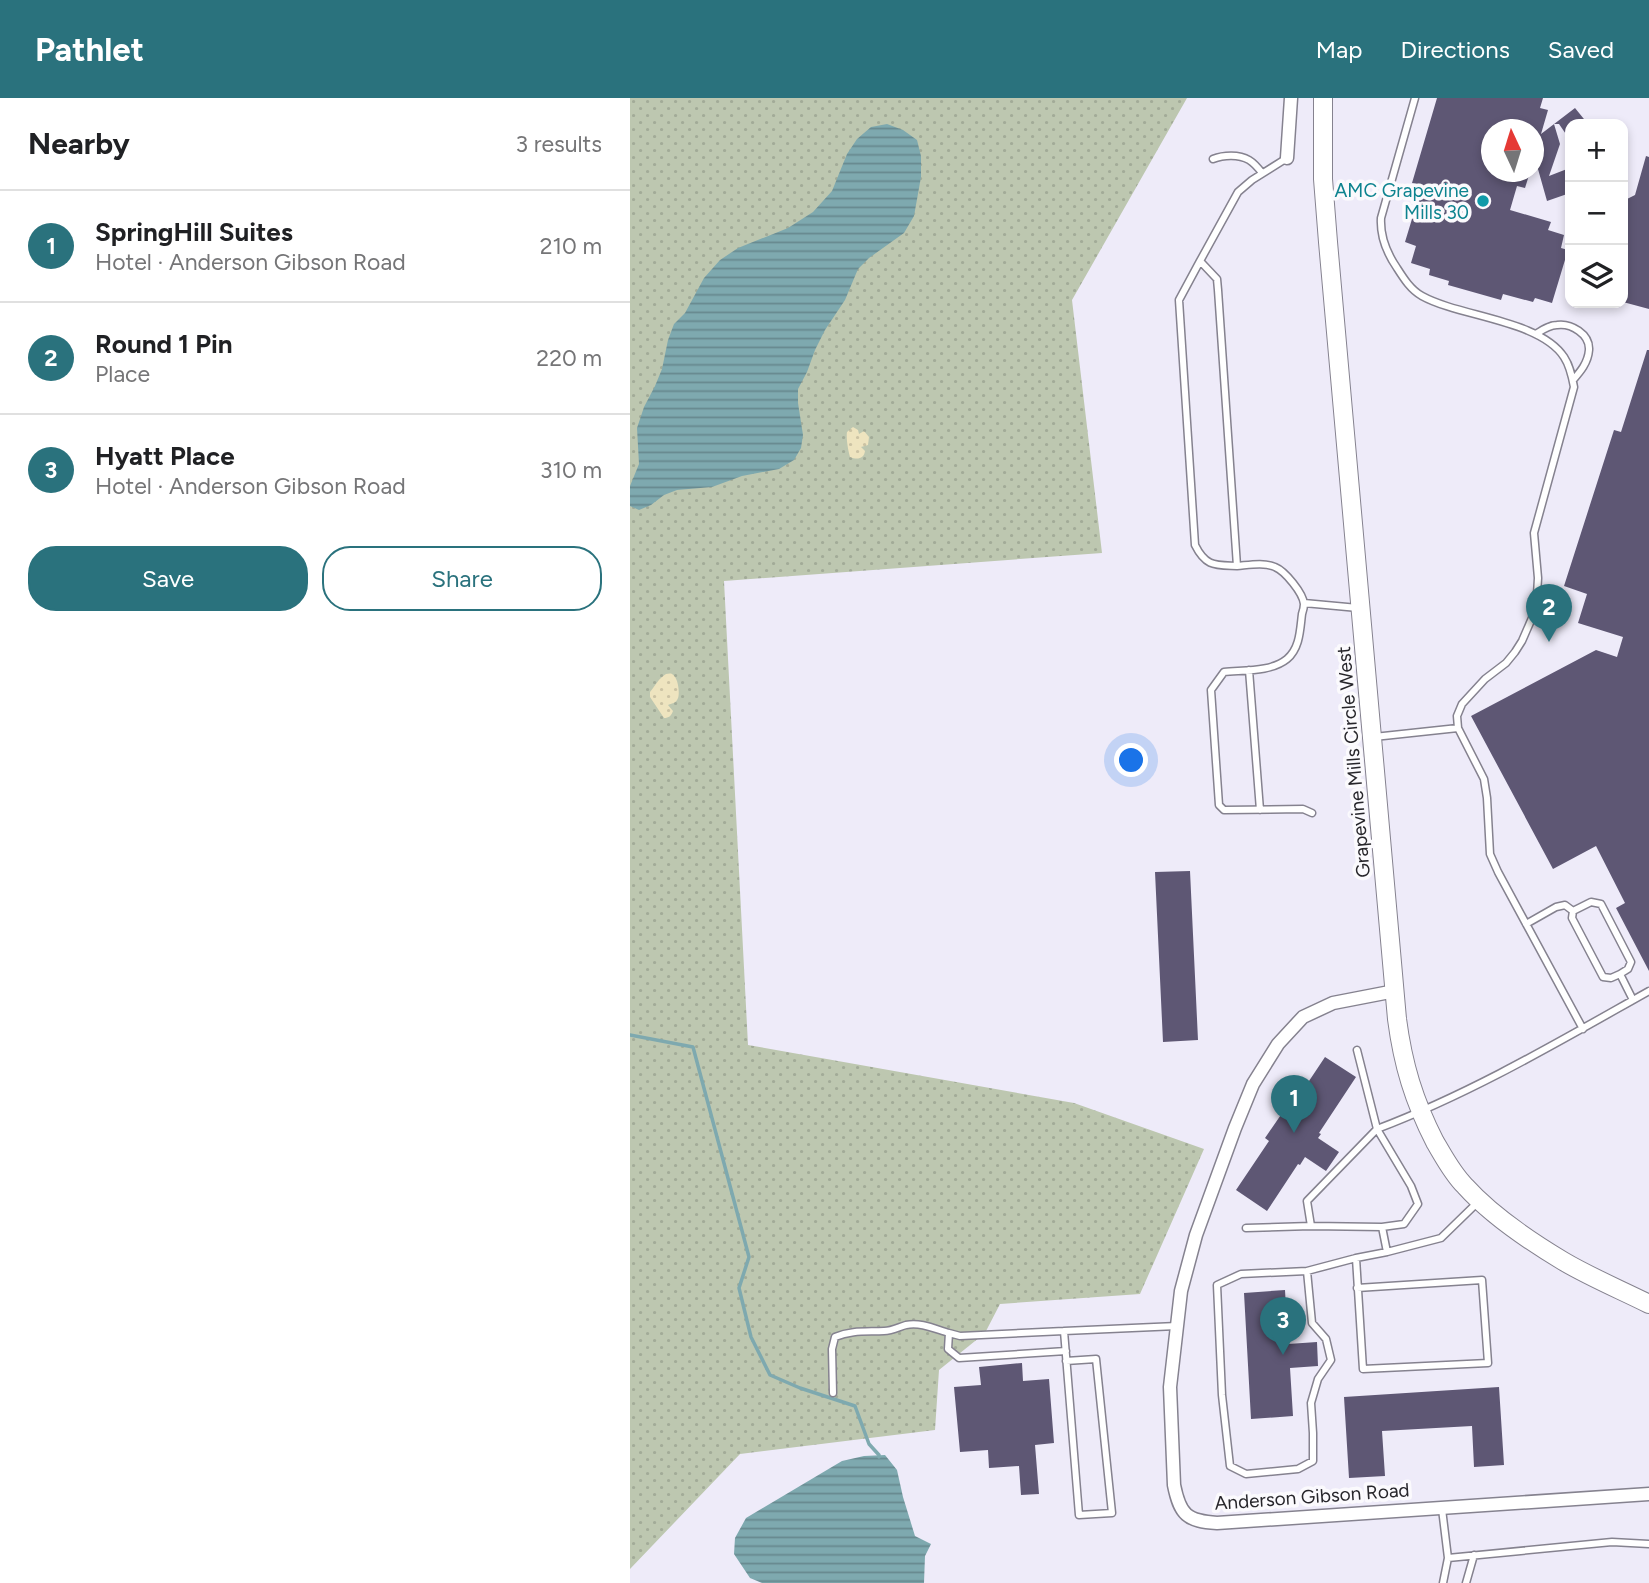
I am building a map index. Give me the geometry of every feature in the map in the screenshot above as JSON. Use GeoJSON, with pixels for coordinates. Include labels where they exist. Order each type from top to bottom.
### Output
{"type":"FeatureCollection","features":[{"type":"Feature","properties":{"kind":"street"},"geometry":{"type":"LineString","coordinates":[[1287,158],[1291,98]]}},
{"type":"Feature","properties":{"kind":"street","name":"Grapevine Mills Circle West"},"geometry":{"type":"LineString","coordinates":[[1323,98],[1323,179],[1360,608],[1401,1051],[1410,1085],[1420,1113],[1448,1165],[1465,1187],[1508,1226],[1564,1262],[1649,1304]]}},
{"type":"Feature","properties":{"kind":"street","name":"Anderson Gibson Road"},"geometry":{"type":"LineString","coordinates":[[1395,991],[1333,1003],[1303,1017],[1278,1044],[1253,1084],[1201,1223],[1181,1290],[1170,1387],[1177,1501],[1185,1514],[1197,1521],[1217,1522],[1649,1494]]}},
{"type":"Feature","properties":{"kind":"lane"},"geometry":{"type":"LineString","coordinates":[[1415,98],[1381,218],[1386,248],[1394,264],[1411,288],[1422,296],[1547,339],[1563,355],[1573,380],[1570,404],[1534,533],[1538,578],[1532,618],[1522,641],[1506,663],[1485,679],[1462,704],[1457,716],[1458,728],[1484,779],[1490,854],[1583,1029]]}},
{"type":"Feature","properties":{"kind":"lane"},"geometry":{"type":"LineString","coordinates":[[1213,159],[1240,157],[1250,160],[1262,173]]}},
{"type":"Feature","properties":{"kind":"lane"},"geometry":{"type":"LineString","coordinates":[[1287,158],[1238,192],[1179,300],[1195,545],[1200,556],[1213,564],[1270,565],[1278,568],[1288,575],[1304,603],[1298,644],[1289,657],[1278,664],[1224,672],[1211,690],[1219,805],[1224,810],[1303,809],[1312,813]]}},
{"type":"Feature","properties":{"kind":"lane"},"geometry":{"type":"LineString","coordinates":[[1200,261],[1217,279],[1237,566]]}},
{"type":"Feature","properties":{"kind":"lane"},"geometry":{"type":"LineString","coordinates":[[1536,334],[1559,324],[1571,326],[1583,334],[1588,342],[1587,359],[1573,380]]}},
{"type":"Feature","properties":{"kind":"lane"},"geometry":{"type":"LineString","coordinates":[[1304,603],[1360,608]]}},
{"type":"Feature","properties":{"kind":"lane"},"geometry":{"type":"LineString","coordinates":[[1249,670],[1259,810]]}},
{"type":"Feature","properties":{"kind":"lane"},"geometry":{"type":"LineString","coordinates":[[1372,737],[1458,728]]}},
{"type":"Feature","properties":{"kind":"lane"},"geometry":{"type":"LineString","coordinates":[[1591,902],[1601,904],[1631,962],[1628,969],[1611,978],[1603,977],[1572,918],[1573,911],[1591,902]]}},
{"type":"Feature","properties":{"kind":"lane"},"geometry":{"type":"LineString","coordinates":[[1526,924],[1556,907],[1564,905],[1573,911]]}},
{"type":"Feature","properties":{"kind":"lane"},"geometry":{"type":"LineString","coordinates":[[1620,974],[1633,1000]]}},
{"type":"Feature","properties":{"kind":"lane"},"geometry":{"type":"LineString","coordinates":[[1311,1226],[1307,1201],[1377,1129],[1420,1113],[1583,1029],[1649,991]]}},
{"type":"Feature","properties":{"kind":"lane"},"geometry":{"type":"LineString","coordinates":[[1247,1228],[1382,1227],[1404,1224],[1418,1204],[1411,1186],[1377,1129],[1357,1050]]}},
{"type":"Feature","properties":{"kind":"lane"},"geometry":{"type":"LineString","coordinates":[[1307,1271],[1312,1323],[1325,1339],[1331,1360],[1318,1379],[1311,1404],[1313,1461],[1298,1469],[1246,1474],[1230,1466],[1222,1395],[1217,1285],[1241,1274],[1307,1271],[1441,1238],[1480,1200]]}},
{"type":"Feature","properties":{"kind":"lane"},"geometry":{"type":"LineString","coordinates":[[1382,1227],[1387,1252]]}},
{"type":"Feature","properties":{"kind":"lane"},"geometry":{"type":"LineString","coordinates":[[1356,1258],[1357,1288],[1363,1369],[1488,1363],[1482,1280],[1357,1288]]}},
{"type":"Feature","properties":{"kind":"lane"},"geometry":{"type":"LineString","coordinates":[[832,1393],[832,1349],[835,1337],[846,1332],[888,1331],[920,1324],[960,1336],[1177,1326]]}},
{"type":"Feature","properties":{"kind":"lane"},"geometry":{"type":"LineString","coordinates":[[1064,1331],[1066,1362],[1079,1515],[1112,1513],[1096,1359],[1066,1362]]}},
{"type":"Feature","properties":{"kind":"lane"},"geometry":{"type":"LineString","coordinates":[[949,1333],[948,1349],[959,1358],[1066,1351]]}},
{"type":"Feature","properties":{"kind":"lane"},"geometry":{"type":"LineString","coordinates":[[1442,1507],[1448,1558],[1443,1583]]}},
{"type":"Feature","properties":{"kind":"lane"},"geometry":{"type":"LineString","coordinates":[[1448,1558],[1612,1542],[1649,1544]]}},
{"type":"Feature","properties":{"kind":"lane"},"geometry":{"type":"LineString","coordinates":[[1466,1583],[1474,1555]]}},
{"type":"Feature","properties":{"kind":"shaded area"},"geometry":{"type":"Polygon","coordinates":[[[630,98],[1187,98],[1072,300],[1102,553],[724,581],[748,1045],[1074,1103],[1204,1149],[1140,1294],[1000,1304],[985,1333],[939,1370],[935,1430],[740,1454],[630,1569],[630,98]]]}},
{"type":"Feature","properties":{"kind":"shaded area"},"geometry":{"type":"Polygon","coordinates":[[[887,124],[903,130],[917,140],[921,156],[921,177],[914,216],[904,233],[858,269],[845,300],[815,350],[798,389],[803,435],[801,448],[794,460],[779,469],[742,476],[712,487],[677,490],[639,510],[630,506],[630,486],[639,464],[637,428],[662,369],[674,324],[685,313],[704,278],[720,260],[738,248],[788,228],[813,212],[832,191],[847,154],[857,139],[871,127],[887,124]]]}},
{"type":"Feature","properties":{"kind":"shaded area"},"geometry":{"type":"Polygon","coordinates":[[[885,1455],[897,1470],[915,1536],[931,1544],[925,1556],[924,1583],[762,1583],[750,1578],[734,1554],[735,1538],[746,1518],[842,1461],[885,1455]]]}},
{"type":"Feature","properties":{"kind":"sand"},"geometry":{"type":"Polygon","coordinates":[[[853,427],[859,434],[864,431],[869,437],[868,445],[861,447],[865,451],[864,454],[858,459],[850,457],[847,444],[847,432],[853,427]]]}},
{"type":"Feature","properties":{"kind":"sand"},"geometry":{"type":"Polygon","coordinates":[[[666,674],[674,676],[679,692],[676,701],[668,705],[673,711],[669,717],[664,718],[650,697],[650,692],[666,674]]]}},
{"type":"Feature","properties":{"kind":"building","name":"AMC Grapevine Mills 30"},"geometry":{"type":"Polygon","coordinates":[[[1437,98],[1543,98],[1540,108],[1548,110],[1544,124],[1544,119],[1481,119],[1481,182],[1527,182],[1525,188],[1517,186],[1510,210],[1551,222],[1548,230],[1564,235],[1561,248],[1565,249],[1565,260],[1552,303],[1535,298],[1533,302],[1503,294],[1501,300],[1448,285],[1449,281],[1429,275],[1430,269],[1411,263],[1416,246],[1405,242],[1422,186],[1412,183],[1437,98]]]}},
{"type":"Feature","properties":{"kind":"building"},"geometry":{"type":"Polygon","coordinates":[[[1575,108],[1584,119],[1565,119],[1565,133],[1559,124],[1554,124],[1575,108]]]}},
{"type":"Feature","properties":{"kind":"building","name":"AMC Grapevine Mills 30"},"geometry":{"type":"Polygon","coordinates":[[[1554,124],[1560,144],[1549,176],[1565,170],[1565,195],[1547,201],[1542,182],[1544,182],[1544,132],[1554,124]]]}},
{"type":"Feature","properties":{"kind":"building"},"geometry":{"type":"Polygon","coordinates":[[[1646,156],[1649,157],[1649,309],[1628,303],[1628,198],[1635,195],[1646,156]]]}},
{"type":"Feature","properties":{"kind":"building"},"geometry":{"type":"Polygon","coordinates":[[[1647,350],[1649,971],[1616,908],[1625,903],[1596,846],[1553,869],[1471,716],[1596,650],[1617,657],[1623,637],[1578,623],[1587,594],[1564,586],[1614,430],[1621,432],[1647,350]]]}},
{"type":"Feature","properties":{"kind":"building"},"geometry":{"type":"Polygon","coordinates":[[[1190,871],[1198,1040],[1163,1042],[1155,872],[1190,871]]]}},
{"type":"Feature","properties":{"kind":"building"},"geometry":{"type":"Polygon","coordinates":[[[1325,1057],[1356,1077],[1319,1133],[1321,1134],[1318,1138],[1339,1152],[1326,1171],[1305,1157],[1267,1211],[1236,1190],[1269,1141],[1265,1138],[1287,1106],[1291,1108],[1325,1057]]]}},
{"type":"Feature","properties":{"kind":"building"},"geometry":{"type":"Polygon","coordinates":[[[1285,1290],[1288,1344],[1317,1342],[1318,1366],[1290,1368],[1293,1416],[1251,1419],[1244,1293],[1285,1290]]]}},
{"type":"Feature","properties":{"kind":"building"},"geometry":{"type":"Polygon","coordinates":[[[1022,1363],[1023,1381],[1049,1379],[1054,1443],[1035,1445],[1039,1494],[1021,1495],[1019,1466],[989,1468],[988,1450],[960,1452],[954,1387],[981,1385],[979,1367],[1022,1363]]]}},
{"type":"Feature","properties":{"kind":"building"},"geometry":{"type":"Polygon","coordinates":[[[1499,1387],[1504,1465],[1474,1467],[1472,1426],[1382,1431],[1385,1476],[1349,1478],[1344,1397],[1499,1387]]]}},
{"type":"Feature","properties":{"kind":"waterway"},"geometry":{"type":"LineString","coordinates":[[630,1035],[693,1047],[749,1257],[739,1288],[751,1337],[770,1375],[855,1406],[869,1444],[879,1457]]}},
{"type":"Feature","properties":{"kind":"place","name":"AMC Grapevine Mills 30"},"geometry":{"type":"Point","coordinates":[1483,201]}},
{"type":"Feature","properties":{"kind":"place","name":"Round 1 Pin"},"geometry":{"type":"Point","coordinates":[1549,642]}},
{"type":"Feature","properties":{"kind":"place","name":"SpringHill Suites"},"geometry":{"type":"Point","coordinates":[1294,1133]}},
{"type":"Feature","properties":{"kind":"place","name":"Hyatt Place"},"geometry":{"type":"Point","coordinates":[1283,1355]}}]}
